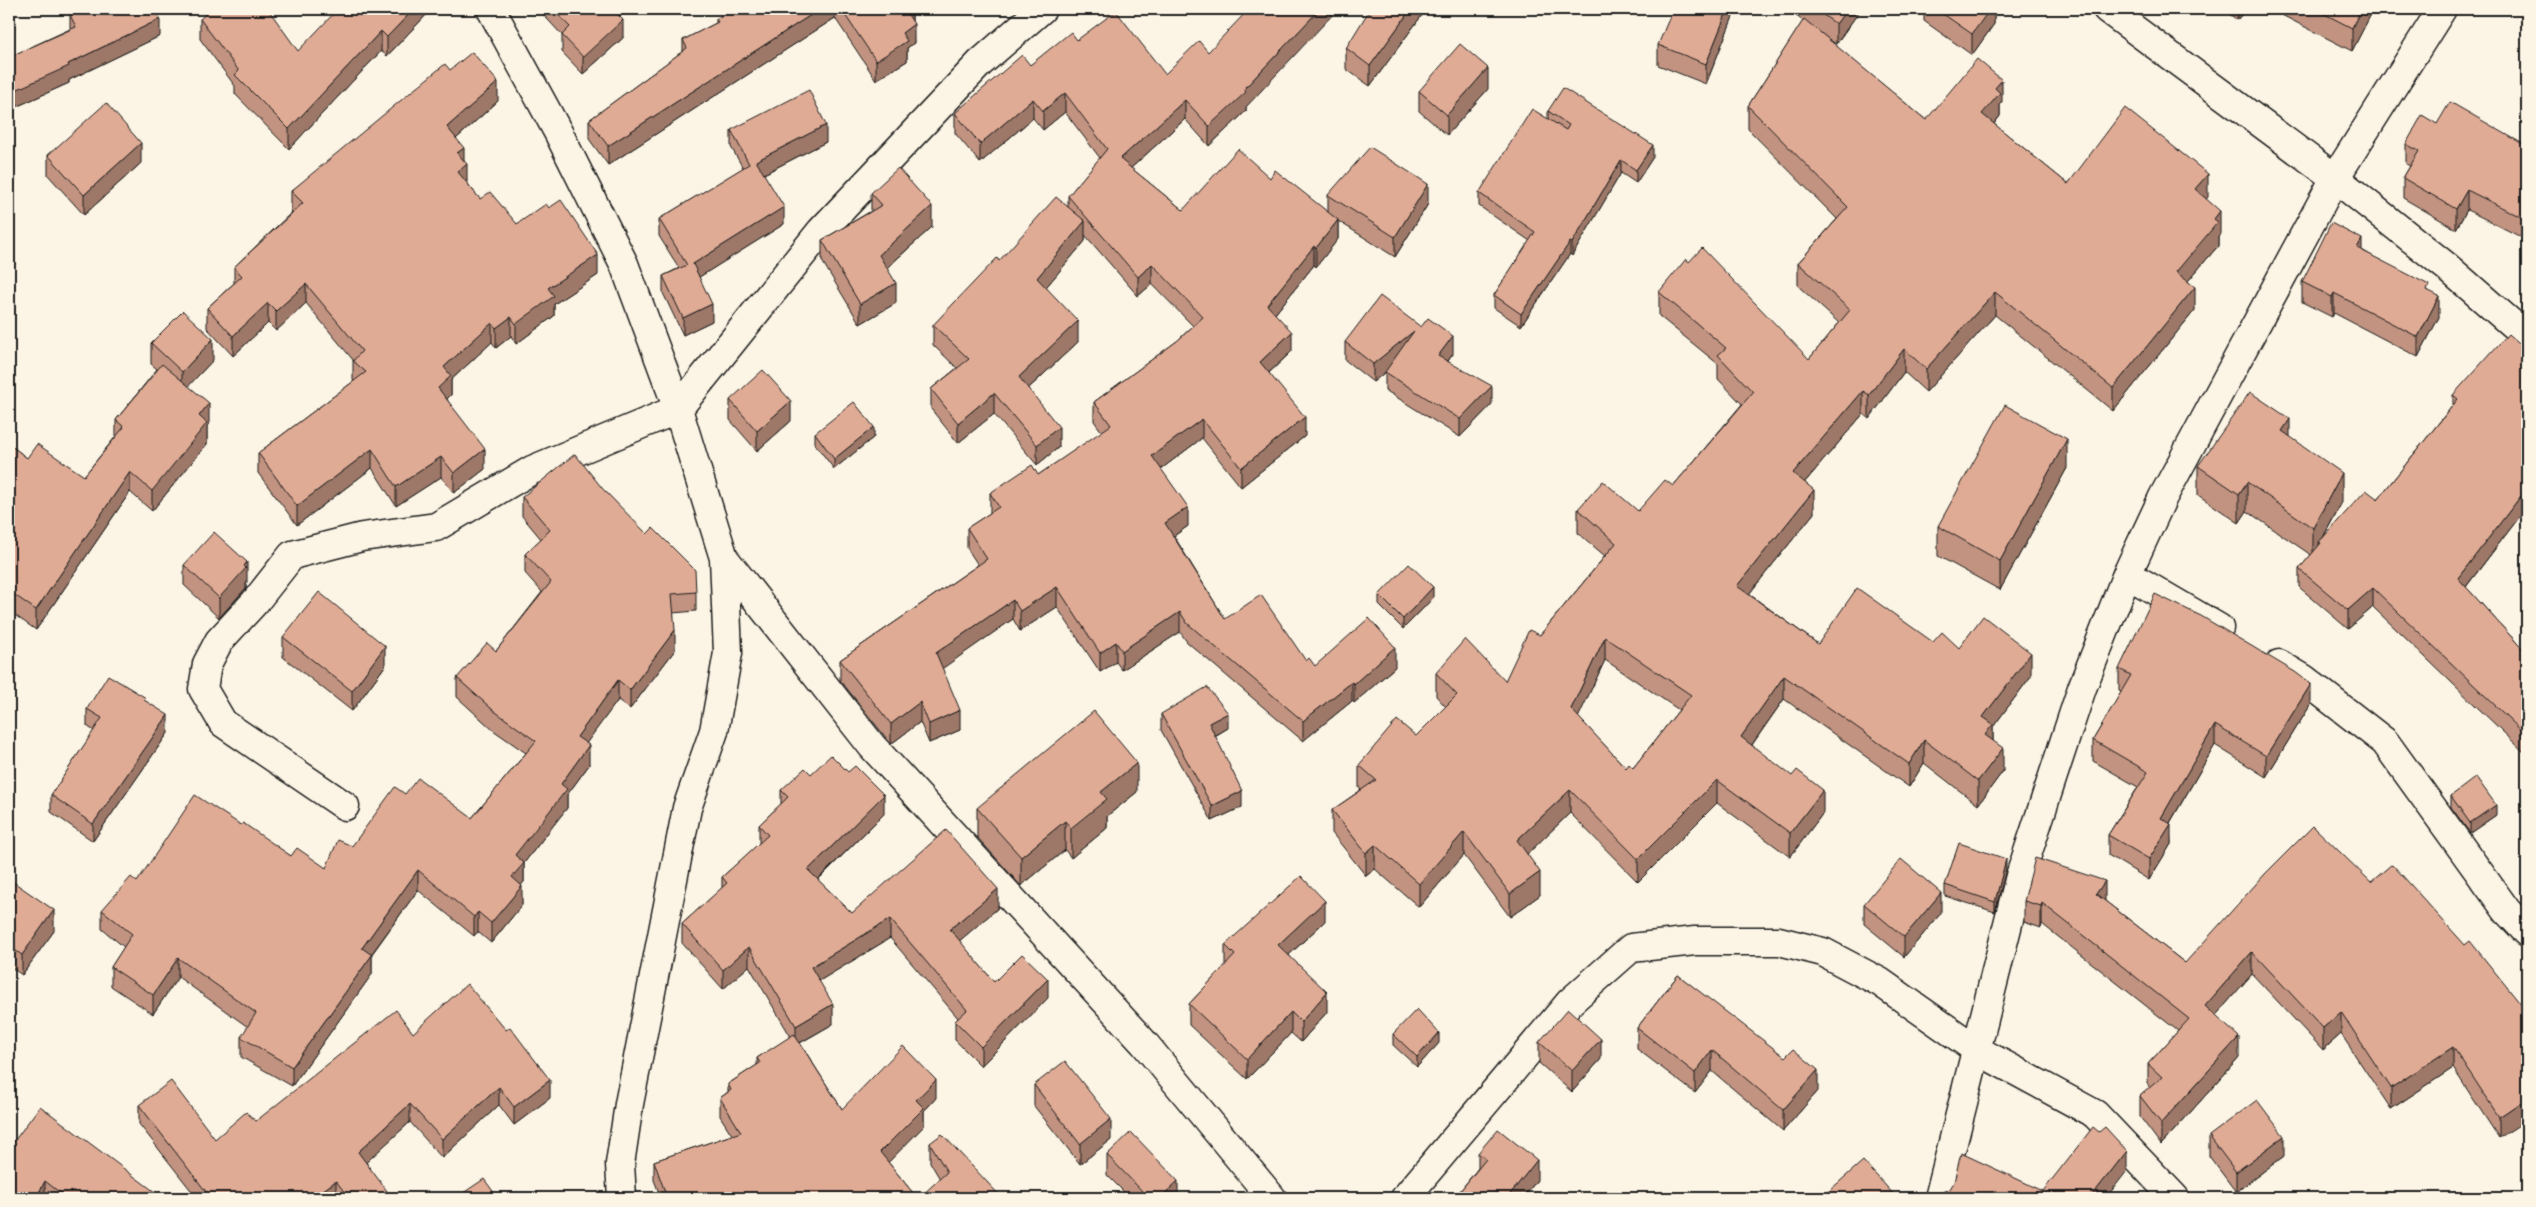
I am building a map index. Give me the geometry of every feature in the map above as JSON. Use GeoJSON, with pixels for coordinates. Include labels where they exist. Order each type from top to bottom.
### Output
{"type":"FeatureCollection","features":[{"type":"Feature","properties":{"kind":"street"},"geometry":{"type":"LineString","coordinates":[[491,9],[558,132],[624,264],[678,408],[724,558],[728,653],[714,731],[687,808],[634,1076],[620,1164],[622,1198]]}},
{"type":"Feature","properties":{"kind":"street"},"geometry":{"type":"LineString","coordinates":[[345,806],[223,723],[203,689],[207,664],[218,641],[255,602],[292,555],[362,537],[436,527],[532,470],[678,408],[821,231],[980,63],[1042,9]]}},
{"type":"Feature","properties":{"kind":"street"},"geometry":{"type":"LineString","coordinates":[[2108,9],[2335,178],[2447,267],[2527,337]]}},
{"type":"Feature","properties":{"kind":"street"},"geometry":{"type":"LineString","coordinates":[[1939,1198],[2020,876],[2082,688],[2127,574],[2163,497],[2335,178],[2442,9]]}},
{"type":"Feature","properties":{"kind":"street"},"geometry":{"type":"LineString","coordinates":[[724,558],[872,746],[1144,1043],[1272,1198]]}},
{"type":"Feature","properties":{"kind":"street"},"geometry":{"type":"LineString","coordinates":[[2127,574],[2304,679],[2385,742],[2507,912],[2527,932]]}},
{"type":"Feature","properties":{"kind":"street"},"geometry":{"type":"LineString","coordinates":[[1406,1198],[1570,1002],[1631,948],[1694,941],[1779,941],[1823,952],[1880,982],[1976,1050],[2094,1114],[2175,1198]]}},
{"type":"Feature","properties":{"kind":"building"},"geometry":{"type":"Polygon","coordinates":[[[82,9],[155,9],[160,19],[68,64],[69,66],[9,93],[9,57],[76,27],[70,15],[82,9]]]}},
{"type":"Feature","properties":{"kind":"building"},"geometry":{"type":"Polygon","coordinates":[[[211,9],[268,9],[298,51],[338,9],[414,9],[387,37],[381,31],[289,129],[235,75],[239,71],[200,19],[211,9]]]}},
{"type":"Feature","properties":{"kind":"building"},"geometry":{"type":"Polygon","coordinates":[[[553,9],[618,9],[615,12],[623,20],[583,57],[562,35],[570,27],[553,9]]]}},
{"type":"Feature","properties":{"kind":"building"},"geometry":{"type":"Polygon","coordinates":[[[732,9],[820,9],[608,146],[589,120],[687,48],[683,40],[718,22],[716,19],[732,9]]]}},
{"type":"Feature","properties":{"kind":"building"},"geometry":{"type":"Polygon","coordinates":[[[841,9],[907,9],[905,10],[914,24],[902,33],[907,41],[876,61],[841,9]]]}},
{"type":"Feature","properties":{"kind":"building"},"geometry":{"type":"Polygon","coordinates":[[[1249,9],[1320,9],[1244,89],[1246,92],[1209,126],[1185,100],[1120,159],[1183,210],[1238,149],[1270,178],[1275,170],[1338,220],[1316,248],[1314,246],[1267,305],[1292,332],[1260,362],[1305,417],[1241,468],[1202,419],[1152,456],[1188,507],[1165,523],[1225,619],[1261,595],[1306,661],[1309,658],[1315,666],[1369,618],[1395,647],[1354,684],[1352,682],[1303,721],[1187,623],[1180,612],[1122,651],[1116,642],[1100,653],[1057,587],[1020,611],[1013,600],[936,653],[960,710],[929,724],[920,702],[891,724],[840,660],[987,559],[967,528],[999,507],[990,493],[1032,465],[1038,475],[1111,425],[1094,402],[1177,341],[1203,317],[1152,264],[1138,277],[1068,196],[1107,149],[1065,93],[1043,111],[1033,99],[980,144],[955,113],[1022,55],[1030,65],[1071,32],[1077,40],[1116,11],[1165,74],[1199,41],[1208,52],[1249,9]]]}},
{"type":"Feature","properties":{"kind":"building"},"geometry":{"type":"Polygon","coordinates":[[[1370,9],[1411,9],[1370,66],[1346,48],[1370,9]]]}},
{"type":"Feature","properties":{"kind":"building"},"geometry":{"type":"Polygon","coordinates":[[[1673,9],[1728,9],[1706,64],[1658,45],[1673,9]]]}},
{"type":"Feature","properties":{"kind":"building"},"geometry":{"type":"Polygon","coordinates":[[[1815,9],[1847,9],[1836,24],[1815,9]]]}},
{"type":"Feature","properties":{"kind":"building"},"geometry":{"type":"Polygon","coordinates":[[[1936,9],[1990,9],[1972,34],[1936,9]]]}},
{"type":"Feature","properties":{"kind":"building"},"geometry":{"type":"Polygon","coordinates":[[[2315,9],[2361,9],[2352,28],[2315,9]]]}},
{"type":"Feature","properties":{"kind":"building"},"geometry":{"type":"Polygon","coordinates":[[[1804,19],[1926,120],[1977,59],[2002,80],[1995,88],[2000,93],[1982,114],[2068,184],[2125,108],[2208,174],[2195,189],[2220,211],[2214,219],[2218,222],[2176,272],[2195,287],[2113,388],[1995,292],[1926,369],[1904,349],[1869,395],[1863,391],[1793,473],[1814,490],[1737,586],[1818,644],[1857,588],[1933,642],[1942,632],[1959,648],[1983,616],[2031,653],[1983,717],[1993,724],[1985,735],[2003,748],[1978,781],[1924,740],[1909,764],[1784,676],[1741,737],[1792,776],[1797,770],[1823,790],[1790,833],[1717,780],[1638,859],[1570,790],[1517,840],[1540,872],[1510,894],[1464,832],[1419,884],[1375,845],[1366,853],[1332,810],[1376,780],[1359,765],[1397,720],[1416,736],[1457,695],[1436,673],[1465,639],[1505,681],[1529,630],[1540,635],[1616,543],[1578,509],[1603,481],[1638,511],[1665,480],[1673,486],[1753,392],[1718,355],[1726,348],[1659,292],[1686,259],[1689,262],[1702,248],[1809,359],[1850,310],[1798,263],[1848,207],[1748,106],[1804,19]],[[1605,637],[1571,709],[1626,768],[1629,764],[1633,768],[1691,695],[1605,637]]]}},
{"type":"Feature","properties":{"kind":"building"},"geometry":{"type":"Polygon","coordinates":[[[1460,44],[1488,68],[1447,115],[1419,91],[1460,44]]]}},
{"type":"Feature","properties":{"kind":"building"},"geometry":{"type":"Polygon","coordinates":[[[472,52],[498,82],[447,127],[464,148],[457,153],[467,164],[458,172],[480,199],[490,192],[517,224],[546,204],[549,208],[561,200],[598,255],[548,288],[554,296],[516,324],[511,317],[496,328],[492,323],[444,367],[451,376],[438,388],[485,449],[454,473],[441,457],[396,487],[372,449],[297,506],[258,453],[366,372],[353,361],[362,351],[306,284],[276,311],[268,303],[233,336],[207,308],[242,276],[234,267],[303,203],[291,191],[445,64],[450,70],[472,52]]]}},
{"type":"Feature","properties":{"kind":"building"},"geometry":{"type":"Polygon","coordinates":[[[1563,88],[1653,145],[1636,170],[1621,160],[1572,243],[1570,242],[1521,314],[1494,295],[1535,232],[1479,193],[1532,109],[1566,130],[1569,125],[1548,111],[1563,88]]]}},
{"type":"Feature","properties":{"kind":"building"},"geometry":{"type":"Polygon","coordinates":[[[809,90],[826,125],[756,161],[784,207],[693,264],[712,304],[683,318],[663,276],[687,265],[659,219],[749,164],[731,130],[809,90]]]}},
{"type":"Feature","properties":{"kind":"building"},"geometry":{"type":"Polygon","coordinates":[[[2450,102],[2523,144],[2527,135],[2527,220],[2467,190],[2456,209],[2403,178],[2419,151],[2406,144],[2422,115],[2437,124],[2450,102]]]}},
{"type":"Feature","properties":{"kind":"building"},"geometry":{"type":"Polygon","coordinates":[[[106,103],[141,143],[84,195],[48,155],[106,103]]]}},
{"type":"Feature","properties":{"kind":"building"},"geometry":{"type":"Polygon","coordinates":[[[1370,147],[1428,184],[1395,237],[1328,195],[1370,147]]]}},
{"type":"Feature","properties":{"kind":"building"},"geometry":{"type":"Polygon","coordinates":[[[898,168],[932,206],[879,255],[896,283],[860,304],[822,240],[882,205],[871,193],[898,168]]]}},
{"type":"Feature","properties":{"kind":"building"},"geometry":{"type":"Polygon","coordinates":[[[1056,197],[1085,221],[1037,278],[1078,321],[1019,377],[1059,427],[1037,445],[994,393],[958,423],[931,389],[969,359],[933,325],[997,258],[999,261],[1056,197]]]}},
{"type":"Feature","properties":{"kind":"building"},"geometry":{"type":"Polygon","coordinates":[[[2331,223],[2362,239],[2357,248],[2429,285],[2427,290],[2439,296],[2418,337],[2334,293],[2332,297],[2302,282],[2331,223]]]}},
{"type":"Feature","properties":{"kind":"building"},"geometry":{"type":"Polygon","coordinates":[[[1380,296],[1421,327],[1428,318],[1453,336],[1438,356],[1492,386],[1460,419],[1385,372],[1414,331],[1373,364],[1345,342],[1380,296]]]}},
{"type":"Feature","properties":{"kind":"building"},"geometry":{"type":"Polygon","coordinates":[[[183,311],[213,339],[182,372],[151,343],[183,311]]]}},
{"type":"Feature","properties":{"kind":"building"},"geometry":{"type":"Polygon","coordinates":[[[2508,334],[2527,351],[2527,488],[2458,578],[2527,654],[2527,736],[2373,588],[2348,610],[2299,569],[2321,543],[2319,542],[2366,490],[2378,499],[2458,399],[2453,395],[2508,334]]]}},
{"type":"Feature","properties":{"kind":"building"},"geometry":{"type":"Polygon","coordinates":[[[162,364],[209,403],[199,416],[207,423],[152,491],[130,472],[36,610],[9,591],[9,444],[27,458],[37,444],[84,476],[124,427],[116,420],[162,364]]]}},
{"type":"Feature","properties":{"kind":"building"},"geometry":{"type":"Polygon","coordinates":[[[763,370],[791,401],[757,431],[730,400],[763,370]]]}},
{"type":"Feature","properties":{"kind":"building"},"geometry":{"type":"Polygon","coordinates":[[[2250,392],[2290,419],[2282,431],[2342,473],[2313,528],[2247,482],[2239,494],[2198,466],[2250,392]]]}},
{"type":"Feature","properties":{"kind":"building"},"geometry":{"type":"Polygon","coordinates":[[[854,402],[874,427],[834,459],[815,433],[854,402]]]}},
{"type":"Feature","properties":{"kind":"building"},"geometry":{"type":"Polygon","coordinates":[[[2005,405],[2067,439],[2000,561],[1938,526],[2005,405]]]}},
{"type":"Feature","properties":{"kind":"building"},"geometry":{"type":"Polygon","coordinates":[[[575,454],[602,488],[647,534],[653,528],[695,570],[696,592],[672,594],[675,630],[630,690],[618,680],[577,737],[589,745],[561,784],[567,789],[515,855],[524,863],[512,877],[522,886],[491,923],[478,912],[474,917],[418,870],[362,948],[372,955],[292,1067],[241,1037],[256,1013],[178,958],[153,995],[111,967],[132,934],[102,910],[131,877],[137,882],[195,795],[241,825],[243,823],[291,856],[297,848],[326,868],[338,840],[352,846],[395,787],[405,794],[418,778],[472,818],[536,741],[493,710],[457,678],[487,643],[496,651],[551,582],[525,554],[550,530],[522,497],[575,454]]]}},
{"type":"Feature","properties":{"kind":"building"},"geometry":{"type":"Polygon","coordinates":[[[214,532],[247,562],[244,566],[246,568],[219,598],[184,565],[214,532]]]}},
{"type":"Feature","properties":{"kind":"building"},"geometry":{"type":"Polygon","coordinates":[[[1409,564],[1433,587],[1403,619],[1379,595],[1409,564]]]}},
{"type":"Feature","properties":{"kind":"building"},"geometry":{"type":"Polygon","coordinates":[[[319,592],[385,646],[352,691],[283,637],[319,592]]]}},
{"type":"Feature","properties":{"kind":"building"},"geometry":{"type":"Polygon","coordinates":[[[2155,594],[2201,616],[2295,672],[2311,684],[2266,756],[2215,725],[2161,818],[2171,824],[2149,859],[2108,835],[2148,772],[2093,740],[2131,675],[2119,669],[2155,594]]]}},
{"type":"Feature","properties":{"kind":"building"},"geometry":{"type":"Polygon","coordinates":[[[108,675],[146,698],[144,700],[168,715],[93,824],[51,795],[102,718],[87,709],[108,675]]]}},
{"type":"Feature","properties":{"kind":"building"},"geometry":{"type":"Polygon","coordinates":[[[1207,687],[1228,713],[1209,723],[1242,791],[1212,806],[1161,714],[1207,687]]]}},
{"type":"Feature","properties":{"kind":"building"},"geometry":{"type":"Polygon","coordinates":[[[1094,711],[1137,763],[1101,792],[1107,799],[1071,828],[1065,821],[1021,857],[977,808],[1094,711]]]}},
{"type":"Feature","properties":{"kind":"building"},"geometry":{"type":"Polygon","coordinates":[[[831,755],[848,772],[855,766],[884,795],[808,870],[852,913],[946,830],[998,889],[950,929],[994,982],[1022,954],[1048,979],[981,1047],[955,1021],[967,1010],[890,919],[811,967],[833,1004],[796,1026],[749,947],[723,970],[682,924],[727,883],[722,877],[768,835],[759,825],[788,797],[781,790],[805,768],[811,774],[831,755]]]}},
{"type":"Feature","properties":{"kind":"building"},"geometry":{"type":"Polygon","coordinates":[[[2476,777],[2496,805],[2470,823],[2451,796],[2476,777]]]}},
{"type":"Feature","properties":{"kind":"building"},"geometry":{"type":"Polygon","coordinates":[[[2313,826],[2371,882],[2392,864],[2465,945],[2470,941],[2527,1012],[2527,1098],[2499,1117],[2453,1047],[2391,1088],[2341,1012],[2323,1028],[2252,952],[2205,1006],[2239,1037],[2161,1123],[2140,1096],[2162,1077],[2148,1064],[2189,1019],[2042,903],[2041,906],[2024,901],[2035,858],[2105,881],[2096,894],[2185,963],[2265,874],[2313,826]]]}},
{"type":"Feature","properties":{"kind":"building"},"geometry":{"type":"Polygon","coordinates":[[[1959,843],[2006,859],[1995,902],[1945,885],[1959,843]]]}},
{"type":"Feature","properties":{"kind":"building"},"geometry":{"type":"Polygon","coordinates":[[[1901,859],[1941,893],[1904,937],[1864,904],[1901,859]]]}},
{"type":"Feature","properties":{"kind":"building"},"geometry":{"type":"Polygon","coordinates":[[[1301,876],[1325,901],[1278,945],[1327,992],[1301,1022],[1291,1012],[1247,1059],[1189,1004],[1235,955],[1225,945],[1301,876]]]}},
{"type":"Feature","properties":{"kind":"building"},"geometry":{"type":"Polygon","coordinates":[[[9,879],[54,910],[22,955],[9,946],[9,879]]]}},
{"type":"Feature","properties":{"kind":"building"},"geometry":{"type":"Polygon","coordinates":[[[1678,975],[1785,1057],[1793,1049],[1818,1070],[1783,1110],[1712,1050],[1695,1073],[1637,1028],[1678,975]]]}},
{"type":"Feature","properties":{"kind":"building"},"geometry":{"type":"Polygon","coordinates":[[[467,984],[506,1030],[510,1027],[550,1080],[514,1107],[499,1087],[442,1139],[410,1104],[358,1152],[387,1191],[379,1198],[349,1198],[336,1181],[312,1198],[211,1198],[139,1105],[171,1081],[215,1139],[246,1112],[256,1121],[396,1010],[413,1033],[467,984]]]}},
{"type":"Feature","properties":{"kind":"building"},"geometry":{"type":"Polygon","coordinates":[[[1417,1009],[1439,1033],[1417,1057],[1393,1034],[1417,1009]]]}},
{"type":"Feature","properties":{"kind":"building"},"geometry":{"type":"Polygon","coordinates":[[[1568,1009],[1601,1039],[1572,1071],[1539,1042],[1568,1009]]]}},
{"type":"Feature","properties":{"kind":"building"},"geometry":{"type":"Polygon","coordinates":[[[794,1034],[842,1109],[903,1046],[936,1080],[916,1100],[924,1108],[880,1152],[917,1198],[667,1198],[654,1161],[741,1132],[720,1098],[731,1090],[728,1084],[760,1063],[757,1058],[794,1034]]]}},
{"type":"Feature","properties":{"kind":"building"},"geometry":{"type":"Polygon","coordinates":[[[1065,1061],[1111,1119],[1080,1144],[1034,1085],[1065,1061]]]}},
{"type":"Feature","properties":{"kind":"building"},"geometry":{"type":"Polygon","coordinates":[[[2257,1100],[2284,1136],[2236,1172],[2209,1136],[2257,1100]]]}},
{"type":"Feature","properties":{"kind":"building"},"geometry":{"type":"Polygon","coordinates":[[[40,1106],[163,1198],[67,1198],[45,1181],[36,1198],[9,1198],[9,1148],[40,1106]]]}},
{"type":"Feature","properties":{"kind":"building"},"geometry":{"type":"Polygon","coordinates":[[[2093,1127],[2099,1132],[2105,1127],[2127,1151],[2090,1198],[1939,1198],[1941,1193],[1950,1189],[1954,1182],[1961,1153],[2043,1191],[2093,1127]]]}},
{"type":"Feature","properties":{"kind":"building"},"geometry":{"type":"Polygon","coordinates":[[[1498,1129],[1537,1160],[1507,1198],[1469,1198],[1460,1191],[1486,1159],[1478,1153],[1498,1129]]]}},
{"type":"Feature","properties":{"kind":"building"},"geometry":{"type":"Polygon","coordinates":[[[1131,1132],[1178,1181],[1160,1198],[1149,1198],[1107,1155],[1131,1132]]]}},
{"type":"Feature","properties":{"kind":"building"},"geometry":{"type":"Polygon","coordinates":[[[942,1134],[1002,1198],[919,1198],[947,1172],[930,1143],[942,1134]]]}},
{"type":"Feature","properties":{"kind":"building"},"geometry":{"type":"Polygon","coordinates":[[[1863,1161],[1897,1198],[1821,1198],[1863,1161]]]}},
{"type":"Feature","properties":{"kind":"building"},"geometry":{"type":"Polygon","coordinates":[[[484,1179],[498,1198],[456,1198],[484,1179]]]}}]}
